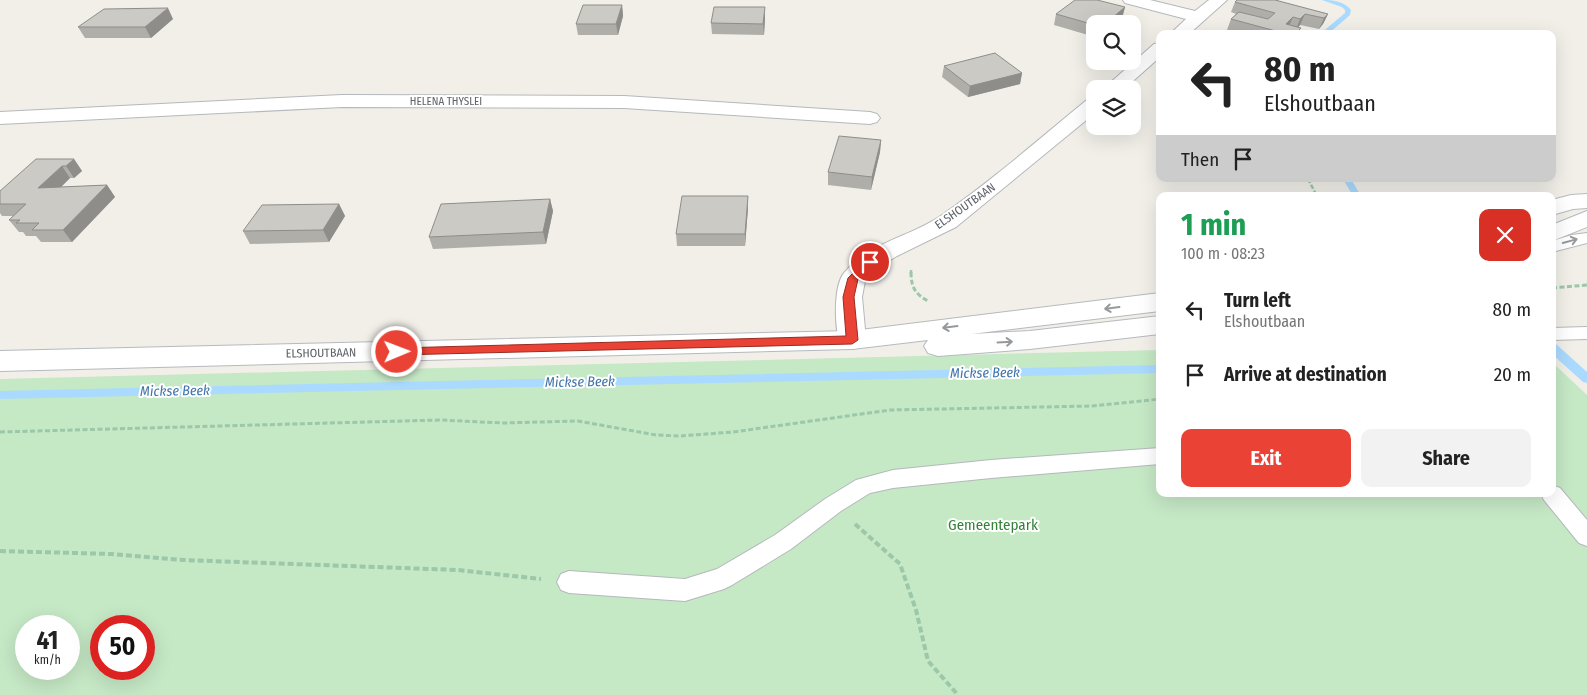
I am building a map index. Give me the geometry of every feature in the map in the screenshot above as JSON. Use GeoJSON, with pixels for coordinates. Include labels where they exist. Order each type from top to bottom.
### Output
{"type":"FeatureCollection","features":[{"type":"Feature","properties":{"kind":"street"},"geometry":{"type":"LineString","coordinates":[[1131,0],[1198,17]]}},
{"type":"Feature","properties":{"kind":"street"},"geometry":{"type":"LineString","coordinates":[[1183,30],[1219,0]]}},
{"type":"Feature","properties":{"kind":"street"},"geometry":{"type":"LineString","coordinates":[[1123,80],[1156,51]]}},
{"type":"Feature","properties":{"kind":"street","name":"HELENA THYSLEI"},"geometry":{"type":"LineString","coordinates":[[0,118],[351,101],[624,102],[870,118]]}},
{"type":"Feature","properties":{"kind":"street","name":"ELSHOUTBAAN"},"geometry":{"type":"LineString","coordinates":[[852,340],[849,297],[853,278],[870,262],[888,251],[948,222],[1086,110]]}},
{"type":"Feature","properties":{"kind":"street"},"geometry":{"type":"LineString","coordinates":[[0,136],[22,117]]}},
{"type":"Feature","properties":{"kind":"street"},"geometry":{"type":"LineString","coordinates":[[1556,207],[1571,202],[1587,201]]}},
{"type":"Feature","properties":{"kind":"street"},"geometry":{"type":"LineString","coordinates":[[1556,232],[1587,218]]}},
{"type":"Feature","properties":{"kind":"street","name":"ELSHOUTBAAN"},"geometry":{"type":"LineString","coordinates":[[0,361],[852,340],[1156,302]]}},
{"type":"Feature","properties":{"kind":"street","name":"ELSHOUTBAAN"},"geometry":{"type":"LineString","coordinates":[[852,340],[924,346],[1030,340],[1156,325]]}},
{"type":"Feature","properties":{"kind":"lane"},"geometry":{"type":"LineString","coordinates":[[1556,246],[1572,240],[1587,238]]}},
{"type":"Feature","properties":{"kind":"lane"},"geometry":{"type":"LineString","coordinates":[[1556,334],[1587,333]]}},
{"type":"Feature","properties":{"kind":"lane"},"geometry":{"type":"LineString","coordinates":[[569,582],[685,590],[724,578],[783,542],[833,505],[864,486],[893,479],[991,469],[1156,456]]}},
{"type":"Feature","properties":{"kind":"lane"},"geometry":{"type":"LineString","coordinates":[[1554,497],[1587,536]]}},
{"type":"Feature","properties":{"kind":"path"},"geometry":{"type":"LineString","coordinates":[[1556,288],[1587,285]]}},
{"type":"Feature","properties":{"kind":"path"},"geometry":{"type":"LineString","coordinates":[[0,432],[440,420],[510,423],[573,420],[652,435],[701,436],[780,428],[860,413],[890,410],[1092,406],[1156,399]]}},
{"type":"Feature","properties":{"kind":"path"},"geometry":{"type":"LineString","coordinates":[[833,505],[900,564],[916,610],[928,661],[958,695]]}},
{"type":"Feature","properties":{"kind":"path"},"geometry":{"type":"LineString","coordinates":[[0,551],[112,554],[183,560],[458,570],[569,582]]}},
{"type":"Feature","properties":{"kind":"green space","name":"Gemeentepark"},"geometry":{"type":"Polygon","coordinates":[[[1156,350],[1156,497],[1556,497],[1556,366],[1587,395],[1587,695],[0,695],[0,379],[1156,350]]]}},
{"type":"Feature","properties":{"kind":"building"},"geometry":{"type":"Polygon","coordinates":[[[1075,0],[1097,0],[1125,7],[1116,15],[1086,15],[1086,22],[1056,14],[1075,0]]]}},
{"type":"Feature","properties":{"kind":"building"},"geometry":{"type":"Polygon","coordinates":[[[1237,0],[1275,0],[1328,14],[1324,18],[1305,14],[1300,19],[1293,17],[1286,24],[1301,28],[1299,30],[1272,30],[1231,19],[1239,12],[1268,19],[1275,13],[1235,2],[1237,0]]]}},
{"type":"Feature","properties":{"kind":"building"},"geometry":{"type":"Polygon","coordinates":[[[583,5],[622,5],[616,24],[576,24],[583,5]]]}},
{"type":"Feature","properties":{"kind":"building"},"geometry":{"type":"Polygon","coordinates":[[[714,7],[765,7],[763,24],[711,23],[714,7]]]}},
{"type":"Feature","properties":{"kind":"building"},"geometry":{"type":"Polygon","coordinates":[[[168,8],[145,27],[78,27],[104,9],[168,8]]]}},
{"type":"Feature","properties":{"kind":"building"},"geometry":{"type":"Polygon","coordinates":[[[995,53],[1022,73],[970,86],[944,66],[995,53]]]}},
{"type":"Feature","properties":{"kind":"building"},"geometry":{"type":"Polygon","coordinates":[[[839,136],[881,140],[872,177],[828,172],[839,136]]]}},
{"type":"Feature","properties":{"kind":"building"},"geometry":{"type":"Polygon","coordinates":[[[36,159],[74,159],[66,166],[62,166],[38,188],[107,185],[63,230],[32,230],[39,223],[16,223],[20,220],[9,220],[26,204],[0,204],[0,191],[36,159]]]}},
{"type":"Feature","properties":{"kind":"building"},"geometry":{"type":"Polygon","coordinates":[[[682,196],[748,196],[745,234],[676,234],[682,196]]]}},
{"type":"Feature","properties":{"kind":"building"},"geometry":{"type":"Polygon","coordinates":[[[550,199],[543,232],[429,237],[441,204],[550,199]]]}},
{"type":"Feature","properties":{"kind":"building"},"geometry":{"type":"Polygon","coordinates":[[[339,204],[323,230],[243,231],[262,205],[339,204]]]}},
{"type":"Feature","properties":{"kind":"waterway"},"geometry":{"type":"LineString","coordinates":[[1325,0],[1344,6],[1348,10],[1348,14],[1328,30]]}},
{"type":"Feature","properties":{"kind":"waterway"},"geometry":{"type":"LineString","coordinates":[[1349,182],[1355,192]]}},
{"type":"Feature","properties":{"kind":"waterway","name":"Mickse Beek"},"geometry":{"type":"LineString","coordinates":[[1556,351],[1587,379]]}},
{"type":"Feature","properties":{"kind":"waterway","name":"Mickse Beek"},"geometry":{"type":"LineString","coordinates":[[0,395],[1156,369]]}},
{"type":"Feature","properties":{"kind":"route"},"geometry":{"type":"LineString","coordinates":[[397,352],[852,340],[849,297],[853,278],[870,262]]}}]}
